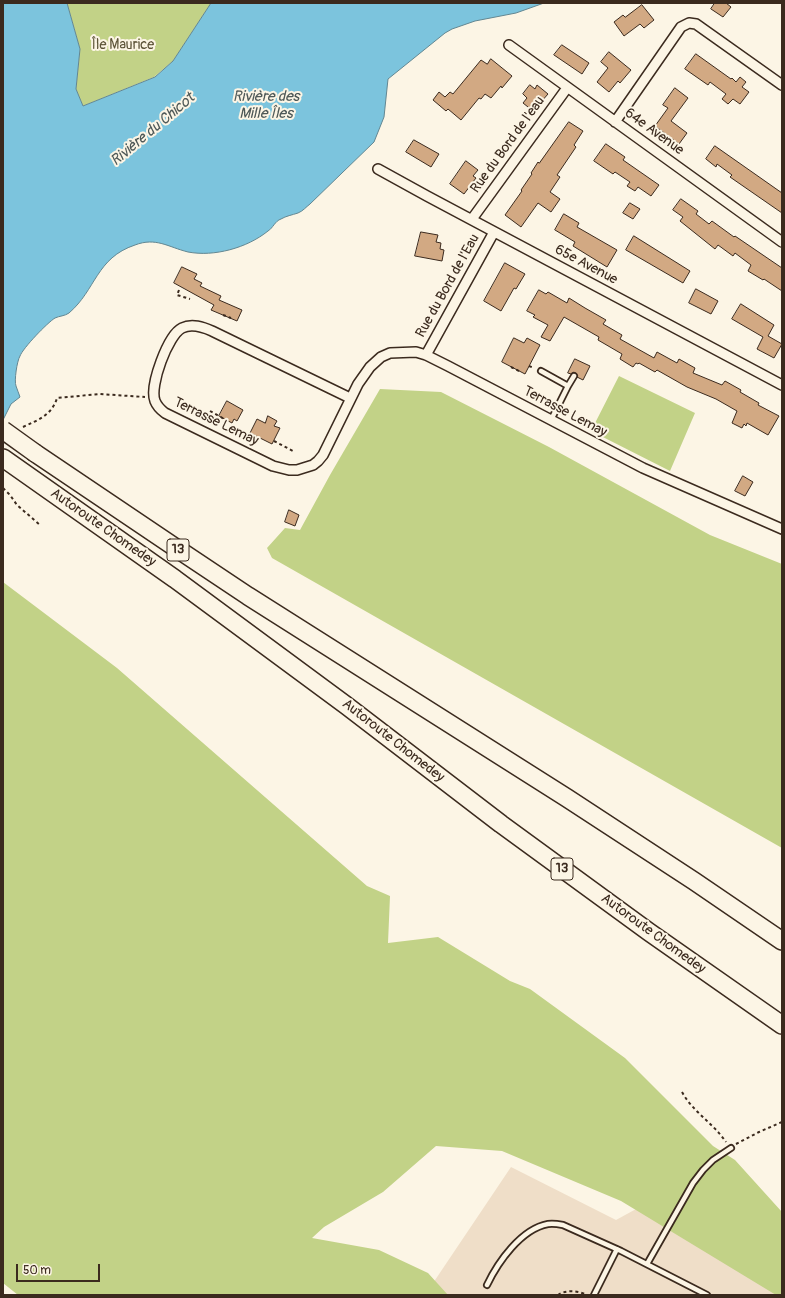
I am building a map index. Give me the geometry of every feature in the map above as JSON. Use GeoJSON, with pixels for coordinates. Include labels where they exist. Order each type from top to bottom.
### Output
{"type":"FeatureCollection","features":[{"type":"Feature","properties":{"kind":"highway","name":"Autoroute Chomedey"},"geometry":{"type":"LineString","coordinates":[[3,430],[172,546],[248,596],[567,798],[694,881],[782,941]]}},
{"type":"Feature","properties":{"kind":"highway","name":"Autoroute Chomedey"},"geometry":{"type":"LineString","coordinates":[[3,458],[175,579],[347,706],[507,828],[649,932],[782,1025]]}},
{"type":"Feature","properties":{"kind":"street"},"geometry":{"type":"LineString","coordinates":[[615,122],[681,27],[689,23],[696,24],[781,82]]}},
{"type":"Feature","properties":{"kind":"street","name":"64e Avenue"},"geometry":{"type":"LineString","coordinates":[[509,46],[782,242]]}},
{"type":"Feature","properties":{"kind":"street","name":"Rue du Bord de l'eau"},"geometry":{"type":"LineString","coordinates":[[472,219],[567,88]]}},
{"type":"Feature","properties":{"kind":"street","name":"65e Avenue"},"geometry":{"type":"LineString","coordinates":[[378,169],[782,385]]}},
{"type":"Feature","properties":{"kind":"street","name":"Rue du Bord de l'Eau"},"geometry":{"type":"LineString","coordinates":[[426,354],[494,232]]}},
{"type":"Feature","properties":{"kind":"street","name":"Terrasse Lemay"},"geometry":{"type":"LineString","coordinates":[[350,398],[212,331],[194,326],[182,328],[174,335],[158,371],[153,394],[159,408],[165,413],[273,466],[289,470],[306,468],[318,461],[327,448],[350,398],[365,374],[375,362],[381,357],[390,353],[416,352],[426,354],[643,468],[782,529]]}},
{"type":"Feature","properties":{"kind":"lane"},"geometry":{"type":"LineString","coordinates":[[541,371],[568,386]]}},
{"type":"Feature","properties":{"kind":"lane"},"geometry":{"type":"LineString","coordinates":[[551,420],[574,376]]}},
{"type":"Feature","properties":{"kind":"lane"},"geometry":{"type":"LineString","coordinates":[[647,1264],[693,1183],[713,1160],[730,1148]]}},
{"type":"Feature","properties":{"kind":"lane"},"geometry":{"type":"LineString","coordinates":[[487,1285],[508,1252],[516,1243],[534,1229],[554,1223],[563,1225],[617,1249],[707,1295]]}},
{"type":"Feature","properties":{"kind":"lane"},"geometry":{"type":"LineString","coordinates":[[594,1295],[617,1249]]}},
{"type":"Feature","properties":{"kind":"path"},"geometry":{"type":"LineString","coordinates":[[179,290],[177,295],[190,300]]}},
{"type":"Feature","properties":{"kind":"path"},"geometry":{"type":"LineString","coordinates":[[223,315],[230,318]]}},
{"type":"Feature","properties":{"kind":"path"},"geometry":{"type":"LineString","coordinates":[[511,367],[521,372]]}},
{"type":"Feature","properties":{"kind":"path"},"geometry":{"type":"LineString","coordinates":[[22,427],[43,418],[55,404],[57,398],[100,394],[145,397]]}},
{"type":"Feature","properties":{"kind":"path"},"geometry":{"type":"LineString","coordinates":[[210,411],[224,419]]}},
{"type":"Feature","properties":{"kind":"path"},"geometry":{"type":"LineString","coordinates":[[274,441],[293,450]]}},
{"type":"Feature","properties":{"kind":"path"},"geometry":{"type":"LineString","coordinates":[[3,488],[17,505],[40,525]]}},
{"type":"Feature","properties":{"kind":"path"},"geometry":{"type":"LineString","coordinates":[[682,1092],[693,1109],[719,1133],[730,1148],[759,1132],[782,1122]]}},
{"type":"Feature","properties":{"kind":"path"},"geometry":{"type":"LineString","coordinates":[[558,1295],[562,1292],[576,1291],[587,1295]]}},
{"type":"Feature","properties":{"kind":"shaded area"},"geometry":{"type":"Polygon","coordinates":[[[511,1167],[616,1220],[669,1191],[782,1295],[425,1295],[511,1167]]]}},
{"type":"Feature","properties":{"kind":"green space","name":"Île Maurice"},"geometry":{"type":"Polygon","coordinates":[[[67,3],[211,3],[173,61],[154,77],[83,106],[76,89],[80,49],[67,3]]]}},
{"type":"Feature","properties":{"kind":"green space"},"geometry":{"type":"Polygon","coordinates":[[[619,376],[695,413],[670,471],[591,431],[619,376]]]}},
{"type":"Feature","properties":{"kind":"green space"},"geometry":{"type":"Polygon","coordinates":[[[380,389],[441,392],[549,447],[710,535],[782,564],[782,848],[272,558],[267,548],[285,528],[300,530],[380,389]]]}},
{"type":"Feature","properties":{"kind":"green space"},"geometry":{"type":"Polygon","coordinates":[[[3,582],[117,668],[367,886],[390,896],[388,943],[438,937],[510,981],[530,989],[625,1058],[713,1146],[735,1160],[782,1212],[782,1295],[776,1295],[621,1201],[502,1151],[436,1146],[383,1192],[324,1227],[312,1238],[379,1250],[428,1273],[448,1295],[18,1295],[3,1283],[3,582]]]}},
{"type":"Feature","properties":{"kind":"water","name":"Rivière des Mille Îles"},"geometry":{"type":"Polygon","coordinates":[[[3,3],[67,3],[80,49],[76,89],[83,106],[155,77],[173,61],[211,3],[544,3],[516,13],[475,21],[452,29],[388,79],[384,117],[374,142],[304,209],[298,213],[279,220],[270,230],[260,237],[230,250],[209,253],[188,252],[156,242],[149,242],[135,245],[112,258],[104,266],[78,304],[66,315],[55,318],[51,321],[22,352],[18,362],[15,380],[20,397],[11,404],[3,420],[3,3]]]}},
{"type":"Feature","properties":{"kind":"building"},"geometry":{"type":"Polygon","coordinates":[[[715,3],[726,3],[731,7],[723,17],[711,9],[715,3]]]}},
{"type":"Feature","properties":{"kind":"building"},"geometry":{"type":"Polygon","coordinates":[[[642,5],[654,20],[644,28],[640,24],[624,36],[614,22],[623,15],[625,17],[642,5]]]}},
{"type":"Feature","properties":{"kind":"building"},"geometry":{"type":"Polygon","coordinates":[[[562,45],[589,63],[582,74],[554,55],[562,45]]]}},
{"type":"Feature","properties":{"kind":"building"},"geometry":{"type":"Polygon","coordinates":[[[609,52],[631,70],[620,83],[618,81],[609,92],[597,82],[608,68],[601,62],[609,52]]]}},
{"type":"Feature","properties":{"kind":"building"},"geometry":{"type":"Polygon","coordinates":[[[696,54],[736,82],[740,77],[746,82],[742,87],[749,92],[740,104],[733,99],[728,104],[722,99],[726,94],[710,82],[708,85],[685,69],[696,54]]]}},
{"type":"Feature","properties":{"kind":"building"},"geometry":{"type":"Polygon","coordinates":[[[491,59],[512,76],[491,98],[485,94],[481,99],[479,98],[461,120],[448,109],[446,111],[433,100],[439,92],[445,97],[450,92],[453,94],[481,60],[487,64],[491,59]]]}},
{"type":"Feature","properties":{"kind":"building"},"geometry":{"type":"Polygon","coordinates":[[[530,85],[535,89],[537,85],[548,94],[533,111],[523,103],[527,98],[523,94],[530,85]]]}},
{"type":"Feature","properties":{"kind":"building"},"geometry":{"type":"Polygon","coordinates":[[[675,88],[688,98],[671,121],[687,133],[679,144],[655,126],[668,108],[663,105],[675,88]]]}},
{"type":"Feature","properties":{"kind":"building"},"geometry":{"type":"Polygon","coordinates":[[[569,122],[583,131],[574,145],[576,147],[557,175],[560,177],[550,192],[560,199],[551,212],[538,203],[521,227],[505,215],[522,191],[521,190],[538,162],[539,163],[569,122]]]}},
{"type":"Feature","properties":{"kind":"building"},"geometry":{"type":"Polygon","coordinates":[[[414,140],[439,154],[431,167],[406,152],[414,140]]]}},
{"type":"Feature","properties":{"kind":"building"},"geometry":{"type":"Polygon","coordinates":[[[606,144],[625,157],[623,160],[659,185],[651,196],[638,187],[635,191],[627,186],[630,182],[615,172],[613,174],[594,161],[606,144]]]}},
{"type":"Feature","properties":{"kind":"building"},"geometry":{"type":"Polygon","coordinates":[[[715,146],[782,193],[782,213],[730,177],[732,175],[717,164],[716,167],[706,159],[715,146]]]}},
{"type":"Feature","properties":{"kind":"building"},"geometry":{"type":"Polygon","coordinates":[[[466,161],[478,170],[473,176],[476,178],[464,194],[450,184],[466,161]]]}},
{"type":"Feature","properties":{"kind":"building"},"geometry":{"type":"Polygon","coordinates":[[[681,199],[698,211],[696,214],[709,224],[712,221],[782,268],[782,291],[764,279],[763,280],[748,271],[751,265],[735,253],[733,256],[718,245],[715,249],[680,221],[683,217],[673,210],[681,199]]]}},
{"type":"Feature","properties":{"kind":"building"},"geometry":{"type":"Polygon","coordinates":[[[630,203],[640,209],[633,219],[623,213],[630,203]]]}},
{"type":"Feature","properties":{"kind":"building"},"geometry":{"type":"Polygon","coordinates":[[[564,214],[579,223],[577,227],[617,250],[607,267],[573,246],[575,242],[555,230],[564,214]]]}},
{"type":"Feature","properties":{"kind":"building"},"geometry":{"type":"Polygon","coordinates":[[[421,232],[438,235],[436,242],[441,243],[440,249],[444,250],[442,261],[415,256],[421,232]]]}},
{"type":"Feature","properties":{"kind":"building"},"geometry":{"type":"Polygon","coordinates":[[[634,236],[690,271],[683,283],[626,250],[634,236]]]}},
{"type":"Feature","properties":{"kind":"building"},"geometry":{"type":"Polygon","coordinates":[[[505,263],[525,274],[516,289],[514,288],[501,311],[484,301],[505,263]]]}},
{"type":"Feature","properties":{"kind":"building"},"geometry":{"type":"Polygon","coordinates":[[[182,267],[197,274],[194,279],[202,283],[200,286],[221,296],[219,300],[242,310],[237,321],[211,310],[214,305],[174,283],[182,267]]]}},
{"type":"Feature","properties":{"kind":"building"},"geometry":{"type":"Polygon","coordinates":[[[696,289],[718,301],[711,314],[689,303],[696,289]]]}},
{"type":"Feature","properties":{"kind":"building"},"geometry":{"type":"Polygon","coordinates":[[[539,290],[546,294],[548,292],[567,303],[569,298],[606,320],[603,324],[622,335],[620,339],[654,358],[657,352],[677,363],[679,359],[695,368],[693,373],[722,385],[725,381],[759,403],[758,405],[779,416],[768,435],[747,423],[746,426],[744,424],[742,428],[732,423],[737,411],[716,399],[687,387],[657,370],[655,372],[639,363],[636,363],[633,367],[620,359],[622,354],[598,340],[599,337],[564,317],[550,341],[541,337],[548,325],[533,317],[535,315],[527,311],[539,290]]]}},
{"type":"Feature","properties":{"kind":"building"},"geometry":{"type":"Polygon","coordinates":[[[741,304],[774,325],[768,336],[782,344],[774,358],[757,349],[763,337],[732,319],[741,304]]]}},
{"type":"Feature","properties":{"kind":"building"},"geometry":{"type":"Polygon","coordinates":[[[514,338],[524,343],[527,338],[540,345],[525,374],[502,362],[514,338]]]}},
{"type":"Feature","properties":{"kind":"building"},"geometry":{"type":"Polygon","coordinates":[[[575,359],[590,366],[583,380],[577,377],[576,373],[568,373],[575,359]]]}},
{"type":"Feature","properties":{"kind":"building"},"geometry":{"type":"Polygon","coordinates":[[[227,401],[243,410],[237,421],[234,419],[232,423],[219,416],[227,401]]]}},
{"type":"Feature","properties":{"kind":"building"},"geometry":{"type":"Polygon","coordinates":[[[268,416],[277,421],[274,426],[280,428],[272,444],[250,433],[257,419],[265,423],[268,416]]]}},
{"type":"Feature","properties":{"kind":"building"},"geometry":{"type":"Polygon","coordinates":[[[743,476],[753,482],[745,496],[735,491],[743,476]]]}},
{"type":"Feature","properties":{"kind":"building"},"geometry":{"type":"Polygon","coordinates":[[[289,510],[299,515],[295,526],[285,522],[289,510]]]}},
{"type":"Feature","properties":{"kind":"water label","name":"Rivière du Chicot"},"geometry":{"type":"Point","coordinates":[153,130]}}]}
